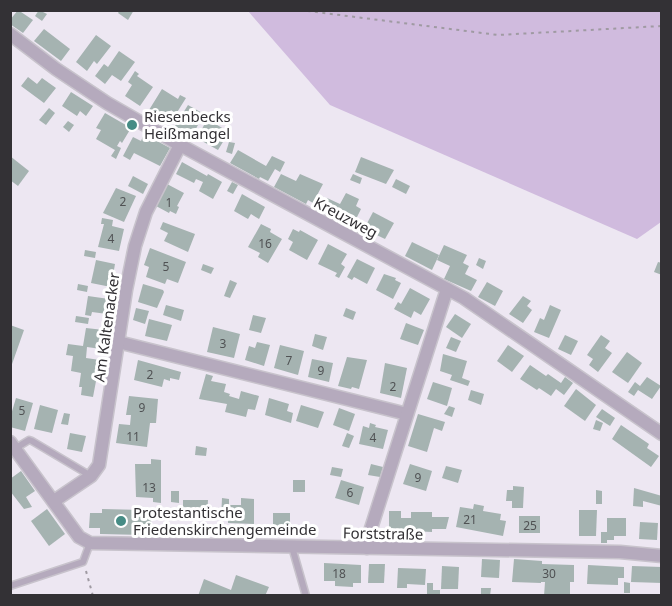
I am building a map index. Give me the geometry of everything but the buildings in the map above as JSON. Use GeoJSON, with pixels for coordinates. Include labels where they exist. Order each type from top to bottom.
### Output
{"type":"FeatureCollection","features":[{"type":"Feature","properties":{"kind":"street","name":"Kreuzweg"},"geometry":{"type":"LineString","coordinates":[[10,34],[92,93],[180,145],[447,289],[489,315],[662,435]]}},
{"type":"Feature","properties":{"kind":"street","name":"Am Kaltenacker"},"geometry":{"type":"LineString","coordinates":[[91,476],[102,456],[130,267],[140,228],[180,145]]}},
{"type":"Feature","properties":{"kind":"street"},"geometry":{"type":"LineString","coordinates":[[367,548],[368,538],[447,289]]}},
{"type":"Feature","properties":{"kind":"street"},"geometry":{"type":"LineString","coordinates":[[118,342],[408,414]]}},
{"type":"Feature","properties":{"kind":"street"},"geometry":{"type":"LineString","coordinates":[[13,445],[79,537],[90,543]]}},
{"type":"Feature","properties":{"kind":"street"},"geometry":{"type":"LineString","coordinates":[[54,501],[91,476]]}},
{"type":"Feature","properties":{"kind":"street","name":"Forststraße"},"geometry":{"type":"LineString","coordinates":[[90,543],[620,552],[662,556]]}},
{"type":"Feature","properties":{"kind":"lane"},"geometry":{"type":"LineString","coordinates":[[13,445],[32,441],[91,476]]}},
{"type":"Feature","properties":{"kind":"lane"},"geometry":{"type":"LineString","coordinates":[[10,586],[83,562],[90,543]]}},
{"type":"Feature","properties":{"kind":"lane"},"geometry":{"type":"LineString","coordinates":[[292,547],[306,596]]}},
{"type":"Feature","properties":{"kind":"path"},"geometry":{"type":"LineString","coordinates":[[300,10],[498,35],[662,26]]}},
{"type":"Feature","properties":{"kind":"path"},"geometry":{"type":"LineString","coordinates":[[83,562],[93,596]]}},
{"type":"Feature","properties":{"kind":"shaded area"},"geometry":{"type":"Polygon","coordinates":[[[248,11],[661,11],[661,222],[637,239],[330,105],[248,11]]]}},
{"type":"Feature","properties":{"kind":"place","name":"Riesenbecks Heißmangel"},"geometry":{"type":"Point","coordinates":[132,125]}},
{"type":"Feature","properties":{"kind":"place","name":"Protestantische Friedenskirchengemeinde"},"geometry":{"type":"Point","coordinates":[121,521]}}]}
